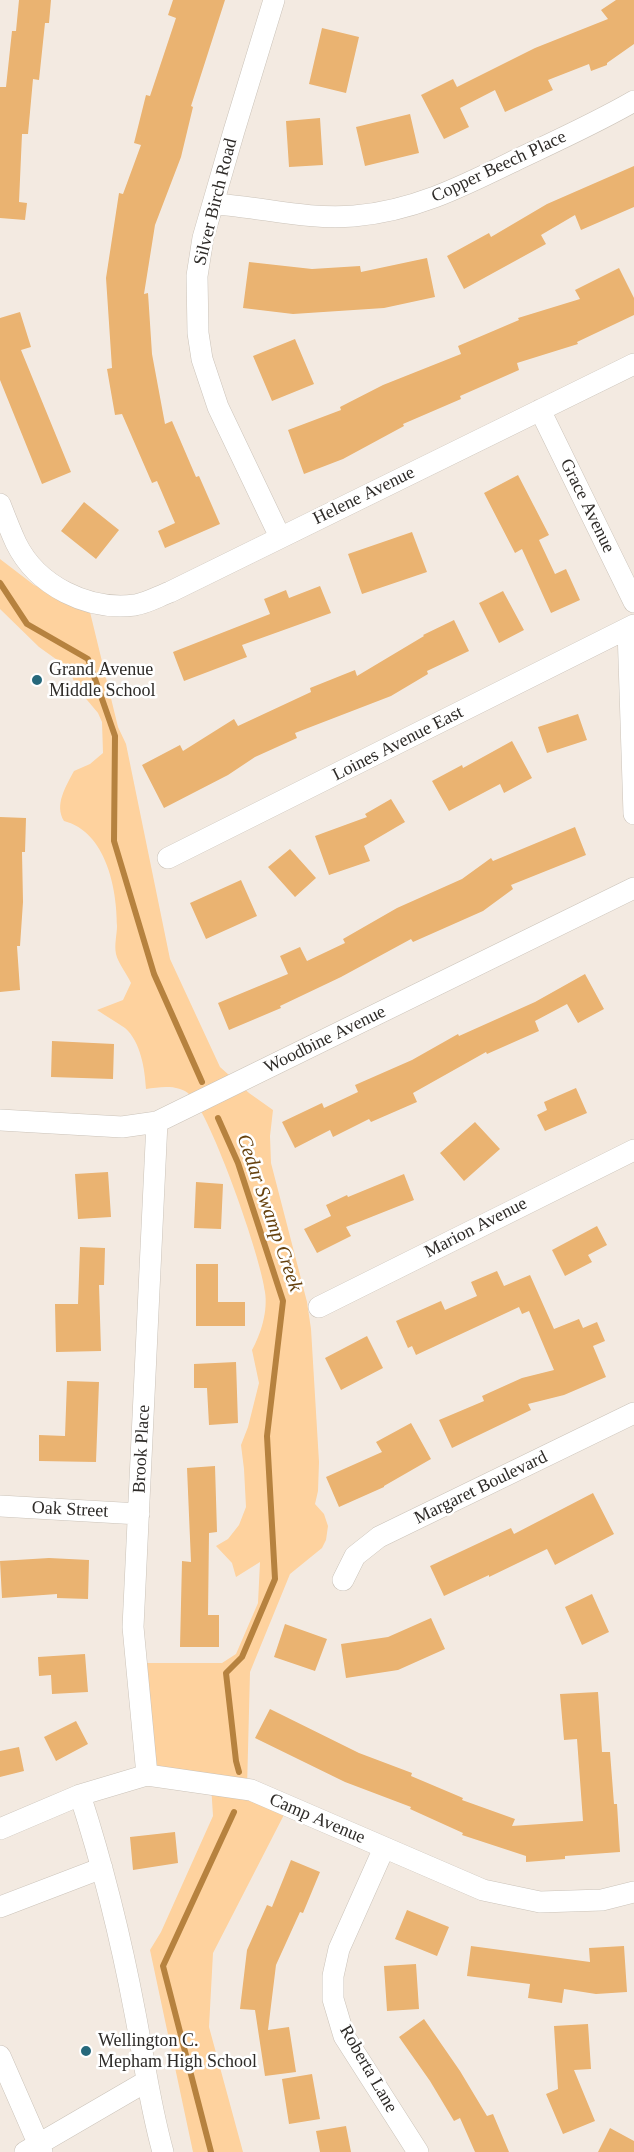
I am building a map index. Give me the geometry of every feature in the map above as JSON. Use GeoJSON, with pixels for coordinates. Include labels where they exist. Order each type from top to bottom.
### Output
{"type":"FeatureCollection","features":[{"type":"Feature","properties":{"kind":"street","name":"Silver Birch Road"},"geometry":{"type":"LineString","coordinates":[[274,0],[203,238],[197,276],[198,333],[202,359],[218,407],[280,537]]}},
{"type":"Feature","properties":{"kind":"street","name":"Copper Beech Place"},"geometry":{"type":"LineString","coordinates":[[214,204],[247,206],[293,216],[353,216],[398,210],[442,195],[600,120],[634,101]]}},
{"type":"Feature","properties":{"kind":"street","name":"Helene Avenue"},"geometry":{"type":"LineString","coordinates":[[0,504],[16,544],[35,570],[65,593],[107,606],[137,604],[170,592],[634,364]]}},
{"type":"Feature","properties":{"kind":"street","name":"Grace Avenue"},"geometry":{"type":"LineString","coordinates":[[540,410],[634,602]]}},
{"type":"Feature","properties":{"kind":"street"},"geometry":{"type":"LineString","coordinates":[[631,627],[634,814]]}},
{"type":"Feature","properties":{"kind":"street","name":"Loines Avenue East"},"geometry":{"type":"LineString","coordinates":[[168,858],[631,627]]}},
{"type":"Feature","properties":{"kind":"street","name":"Woodbine Avenue"},"geometry":{"type":"LineString","coordinates":[[0,1120],[122,1127],[157,1122],[634,888]]}},
{"type":"Feature","properties":{"kind":"street","name":"Brook Place"},"geometry":{"type":"LineString","coordinates":[[147,1774],[133,1641],[157,1122]]}},
{"type":"Feature","properties":{"kind":"street","name":"Marion Avenue"},"geometry":{"type":"LineString","coordinates":[[319,1307],[634,1150]]}},
{"type":"Feature","properties":{"kind":"street","name":"Margaret Boulevard"},"geometry":{"type":"LineString","coordinates":[[343,1580],[355,1556],[379,1537],[634,1413]]}},
{"type":"Feature","properties":{"kind":"street","name":"Oak Street"},"geometry":{"type":"LineString","coordinates":[[0,1506],[139,1514]]}},
{"type":"Feature","properties":{"kind":"street","name":"Camp Avenue"},"geometry":{"type":"LineString","coordinates":[[0,1830],[80,1795],[147,1774],[251,1790],[483,1890],[540,1902],[602,1900],[634,1892]]}},
{"type":"Feature","properties":{"kind":"street"},"geometry":{"type":"LineString","coordinates":[[80,1795],[102,1868],[134,2011],[154,2123],[163,2152]]}},
{"type":"Feature","properties":{"kind":"street","name":"Roberta Lane"},"geometry":{"type":"LineString","coordinates":[[384,1848],[339,1949],[333,1976],[333,1999],[344,2036],[418,2152]]}},
{"type":"Feature","properties":{"kind":"street"},"geometry":{"type":"LineString","coordinates":[[0,1907],[102,1868]]}},
{"type":"Feature","properties":{"kind":"street"},"geometry":{"type":"LineString","coordinates":[[0,2056],[35,2149],[147,2081]]}},
{"type":"Feature","properties":{"kind":"shaded area"},"geometry":{"type":"Polygon","coordinates":[[[0,559],[34,585],[89,608],[118,727],[126,744],[170,959],[220,1067],[249,1093],[273,1110],[270,1136],[271,1163],[307,1302],[311,1329],[319,1462],[315,1504],[324,1514],[328,1526],[326,1540],[322,1548],[290,1574],[250,1672],[247,1789],[288,1807],[213,1953],[209,2027],[243,2152],[193,2152],[150,1950],[161,1932],[213,1816],[211,1784],[146,1774],[135,1663],[222,1663],[236,1654],[258,1603],[260,1562],[236,1577],[232,1563],[216,1546],[228,1539],[239,1525],[246,1507],[241,1445],[259,1383],[252,1350],[263,1322],[266,1307],[265,1292],[255,1251],[234,1189],[199,1108],[190,1095],[180,1089],[169,1087],[146,1089],[143,1065],[135,1041],[125,1028],[97,1010],[123,1000],[131,983],[116,954],[115,895],[106,863],[99,849],[78,827],[64,821],[60,809],[62,796],[74,771],[90,764],[103,753],[102,722],[98,713],[77,688],[70,672],[39,647],[0,609],[0,559]]]}},
{"type":"Feature","properties":{"kind":"building"},"geometry":{"type":"Polygon","coordinates":[[[19,0],[51,0],[49,23],[45,23],[39,80],[33,79],[28,134],[22,134],[19,202],[27,203],[25,220],[0,218],[0,87],[6,87],[12,31],[16,31],[19,0]]]}},
{"type":"Feature","properties":{"kind":"building"},"geometry":{"type":"Polygon","coordinates":[[[173,0],[225,0],[191,106],[193,107],[181,157],[155,225],[144,294],[148,293],[152,354],[165,424],[172,421],[196,477],[199,476],[220,524],[165,548],[158,531],[175,523],[157,481],[152,483],[122,414],[115,415],[107,369],[112,368],[106,278],[119,193],[123,194],[141,145],[134,143],[146,95],[150,96],[176,18],[168,15],[173,0]]]}},
{"type":"Feature","properties":{"kind":"building"},"geometry":{"type":"Polygon","coordinates":[[[616,0],[634,0],[634,44],[607,65],[591,71],[589,64],[548,80],[553,90],[505,112],[495,90],[460,108],[469,127],[444,139],[421,95],[453,79],[457,87],[535,48],[608,19],[601,10],[616,0]]]}},
{"type":"Feature","properties":{"kind":"building"},"geometry":{"type":"Polygon","coordinates":[[[322,28],[359,37],[346,93],[309,84],[322,28]]]}},
{"type":"Feature","properties":{"kind":"building"},"geometry":{"type":"Polygon","coordinates":[[[410,114],[419,153],[365,166],[356,127],[410,114]]]}},
{"type":"Feature","properties":{"kind":"building"},"geometry":{"type":"Polygon","coordinates":[[[320,118],[323,165],[289,167],[286,121],[320,118]]]}},
{"type":"Feature","properties":{"kind":"building"},"geometry":{"type":"Polygon","coordinates":[[[634,166],[634,207],[581,230],[575,215],[541,235],[546,244],[464,289],[447,256],[489,233],[491,237],[547,204],[634,166]]]}},
{"type":"Feature","properties":{"kind":"building"},"geometry":{"type":"Polygon","coordinates":[[[427,258],[435,297],[384,308],[293,314],[243,308],[249,262],[312,269],[360,266],[361,272],[427,258]]]}},
{"type":"Feature","properties":{"kind":"building"},"geometry":{"type":"Polygon","coordinates":[[[619,268],[634,298],[634,315],[577,342],[578,344],[517,363],[519,370],[460,396],[461,399],[403,424],[404,426],[343,459],[304,474],[288,430],[341,410],[340,407],[383,385],[461,354],[458,346],[519,320],[518,318],[580,299],[575,290],[619,268]]]}},
{"type":"Feature","properties":{"kind":"building"},"geometry":{"type":"Polygon","coordinates":[[[20,312],[31,347],[21,350],[71,472],[42,484],[0,380],[0,318],[20,312]]]}},
{"type":"Feature","properties":{"kind":"building"},"geometry":{"type":"Polygon","coordinates":[[[295,339],[314,384],[272,401],[253,356],[295,339]]]}},
{"type":"Feature","properties":{"kind":"building"},"geometry":{"type":"Polygon","coordinates":[[[518,475],[549,535],[539,540],[555,574],[566,569],[580,600],[551,613],[522,549],[515,553],[484,493],[518,475]]]}},
{"type":"Feature","properties":{"kind":"building"},"geometry":{"type":"Polygon","coordinates":[[[84,502],[119,530],[96,559],[61,531],[84,502]]]}},
{"type":"Feature","properties":{"kind":"building"},"geometry":{"type":"Polygon","coordinates":[[[412,532],[427,572],[362,594],[348,554],[412,532]]]}},
{"type":"Feature","properties":{"kind":"building"},"geometry":{"type":"Polygon","coordinates":[[[320,586],[331,613],[242,645],[247,657],[184,681],[173,652],[270,614],[264,599],[286,590],[289,598],[320,586]]]}},
{"type":"Feature","properties":{"kind":"building"},"geometry":{"type":"Polygon","coordinates":[[[503,591],[524,630],[499,643],[479,603],[503,591]]]}},
{"type":"Feature","properties":{"kind":"building"},"geometry":{"type":"Polygon","coordinates":[[[454,620],[469,651],[427,671],[428,674],[391,696],[295,733],[297,738],[255,757],[228,775],[164,808],[142,765],[180,745],[183,751],[234,719],[238,726],[311,692],[310,688],[355,670],[357,676],[423,635],[454,620]]]}},
{"type":"Feature","properties":{"kind":"building"},"geometry":{"type":"Polygon","coordinates":[[[578,714],[587,740],[547,753],[538,727],[578,714]]]}},
{"type":"Feature","properties":{"kind":"building"},"geometry":{"type":"Polygon","coordinates":[[[512,741],[532,778],[504,793],[500,784],[449,811],[432,781],[462,765],[463,768],[512,741]]]}},
{"type":"Feature","properties":{"kind":"building"},"geometry":{"type":"Polygon","coordinates":[[[391,799],[405,822],[364,846],[370,861],[329,875],[315,836],[367,817],[365,814],[391,799]]]}},
{"type":"Feature","properties":{"kind":"building"},"geometry":{"type":"Polygon","coordinates":[[[0,817],[26,818],[25,852],[22,852],[23,902],[20,946],[17,946],[20,990],[0,992],[0,817]]]}},
{"type":"Feature","properties":{"kind":"building"},"geometry":{"type":"Polygon","coordinates":[[[575,827],[586,855],[511,885],[513,889],[483,911],[413,942],[411,939],[341,977],[280,1006],[281,1008],[229,1030],[218,1003],[288,974],[280,956],[300,947],[307,961],[345,943],[343,939],[397,908],[462,879],[491,858],[493,861],[575,827]]]}},
{"type":"Feature","properties":{"kind":"building"},"geometry":{"type":"Polygon","coordinates":[[[290,849],[316,878],[295,897],[268,867],[290,849]]]}},
{"type":"Feature","properties":{"kind":"building"},"geometry":{"type":"Polygon","coordinates":[[[241,880],[257,916],[206,939],[190,903],[241,880]]]}},
{"type":"Feature","properties":{"kind":"building"},"geometry":{"type":"Polygon","coordinates":[[[585,974],[604,1009],[578,1023],[567,1004],[535,1021],[539,1031],[487,1054],[486,1052],[413,1093],[417,1102],[371,1122],[369,1119],[333,1137],[330,1130],[295,1148],[282,1122],[322,1103],[324,1108],[358,1092],[355,1085],[412,1060],[458,1034],[459,1036],[535,1002],[585,974]]]}},
{"type":"Feature","properties":{"kind":"building"},"geometry":{"type":"Polygon","coordinates":[[[52,1041],[114,1044],[113,1079],[51,1077],[52,1041]]]}},
{"type":"Feature","properties":{"kind":"building"},"geometry":{"type":"Polygon","coordinates":[[[576,1088],[587,1113],[545,1131],[537,1115],[547,1110],[544,1102],[576,1088]]]}},
{"type":"Feature","properties":{"kind":"building"},"geometry":{"type":"Polygon","coordinates":[[[475,1122],[500,1149],[464,1181],[440,1153],[475,1122]]]}},
{"type":"Feature","properties":{"kind":"building"},"geometry":{"type":"Polygon","coordinates":[[[108,1172],[111,1217],[78,1219],[75,1174],[108,1172]]]}},
{"type":"Feature","properties":{"kind":"building"},"geometry":{"type":"Polygon","coordinates":[[[404,1174],[414,1200],[346,1227],[351,1236],[317,1253],[304,1229],[331,1216],[326,1205],[404,1174]]]}},
{"type":"Feature","properties":{"kind":"building"},"geometry":{"type":"Polygon","coordinates":[[[196,1182],[223,1184],[221,1229],[194,1228],[196,1182]]]}},
{"type":"Feature","properties":{"kind":"building"},"geometry":{"type":"Polygon","coordinates":[[[597,1226],[607,1245],[588,1255],[592,1262],[565,1276],[552,1250],[597,1226]]]}},
{"type":"Feature","properties":{"kind":"building"},"geometry":{"type":"Polygon","coordinates":[[[80,1247],[105,1248],[104,1285],[99,1285],[101,1351],[56,1352],[55,1304],[78,1304],[80,1247]]]}},
{"type":"Feature","properties":{"kind":"building"},"geometry":{"type":"Polygon","coordinates":[[[196,1264],[218,1264],[218,1302],[245,1302],[245,1326],[196,1326],[196,1264]]]}},
{"type":"Feature","properties":{"kind":"building"},"geometry":{"type":"Polygon","coordinates":[[[497,1271],[504,1286],[530,1275],[554,1329],[579,1319],[583,1328],[597,1322],[605,1341],[593,1346],[606,1377],[564,1395],[528,1404],[531,1410],[452,1448],[439,1420],[484,1401],[482,1396],[522,1378],[554,1370],[529,1311],[522,1314],[519,1307],[416,1355],[412,1346],[408,1348],[396,1321],[441,1301],[445,1310],[477,1296],[471,1282],[497,1271]]]}},
{"type":"Feature","properties":{"kind":"building"},"geometry":{"type":"Polygon","coordinates":[[[367,1336],[383,1368],[341,1390],[325,1358],[367,1336]]]}},
{"type":"Feature","properties":{"kind":"building"},"geometry":{"type":"Polygon","coordinates":[[[236,1362],[238,1423],[209,1425],[207,1388],[194,1388],[194,1364],[236,1362]]]}},
{"type":"Feature","properties":{"kind":"building"},"geometry":{"type":"Polygon","coordinates":[[[67,1381],[99,1382],[96,1462],[39,1461],[39,1435],[65,1436],[67,1381]]]}},
{"type":"Feature","properties":{"kind":"building"},"geometry":{"type":"Polygon","coordinates":[[[411,1423],[431,1459],[384,1487],[339,1507],[326,1477],[382,1452],[376,1442],[411,1423]]]}},
{"type":"Feature","properties":{"kind":"building"},"geometry":{"type":"Polygon","coordinates":[[[215,1466],[217,1532],[209,1533],[208,1615],[219,1615],[219,1647],[180,1647],[182,1561],[191,1562],[187,1468],[215,1466]]]}},
{"type":"Feature","properties":{"kind":"building"},"geometry":{"type":"Polygon","coordinates":[[[593,1493],[614,1534],[555,1565],[547,1549],[444,1596],[430,1566],[511,1528],[514,1534],[593,1493]]]}},
{"type":"Feature","properties":{"kind":"building"},"geometry":{"type":"Polygon","coordinates":[[[49,1558],[89,1560],[88,1599],[57,1598],[57,1594],[2,1598],[0,1561],[49,1558]]]}},
{"type":"Feature","properties":{"kind":"building"},"geometry":{"type":"Polygon","coordinates":[[[592,1594],[609,1632],[582,1645],[565,1607],[592,1594]]]}},
{"type":"Feature","properties":{"kind":"building"},"geometry":{"type":"Polygon","coordinates":[[[431,1618],[445,1649],[398,1670],[346,1678],[341,1644],[388,1637],[431,1618]]]}},
{"type":"Feature","properties":{"kind":"building"},"geometry":{"type":"Polygon","coordinates":[[[285,1624],[327,1639],[315,1671],[274,1657],[285,1624]]]}},
{"type":"Feature","properties":{"kind":"building"},"geometry":{"type":"Polygon","coordinates":[[[85,1654],[88,1692],[52,1694],[51,1675],[39,1676],[38,1657],[85,1654]]]}},
{"type":"Feature","properties":{"kind":"building"},"geometry":{"type":"Polygon","coordinates":[[[598,1692],[602,1752],[610,1752],[620,1852],[565,1856],[565,1859],[526,1862],[526,1856],[462,1835],[463,1833],[410,1809],[411,1807],[345,1782],[255,1738],[270,1709],[359,1753],[412,1773],[411,1776],[463,1798],[462,1800],[515,1819],[512,1826],[583,1821],[577,1739],[564,1740],[560,1694],[598,1692]]]}},
{"type":"Feature","properties":{"kind":"building"},"geometry":{"type":"Polygon","coordinates":[[[76,1721],[88,1744],[56,1761],[44,1737],[76,1721]]]}},
{"type":"Feature","properties":{"kind":"building"},"geometry":{"type":"Polygon","coordinates":[[[19,1747],[24,1771],[0,1777],[0,1751],[19,1747]]]}},
{"type":"Feature","properties":{"kind":"building"},"geometry":{"type":"Polygon","coordinates":[[[175,1832],[178,1863],[133,1870],[130,1837],[175,1832]]]}},
{"type":"Feature","properties":{"kind":"building"},"geometry":{"type":"Polygon","coordinates":[[[291,1860],[320,1872],[303,1913],[300,1912],[276,1965],[268,2030],[289,2027],[296,2072],[265,2076],[255,2010],[240,2009],[247,1950],[267,1905],[272,1907],[291,1860]]]}},
{"type":"Feature","properties":{"kind":"building"},"geometry":{"type":"Polygon","coordinates":[[[407,1910],[449,1927],[437,1956],[395,1939],[407,1910]]]}},
{"type":"Feature","properties":{"kind":"building"},"geometry":{"type":"Polygon","coordinates":[[[471,1946],[590,1962],[589,1948],[624,1946],[627,1992],[596,1994],[564,1989],[562,2003],[528,1998],[530,1984],[467,1976],[471,1946]]]}},
{"type":"Feature","properties":{"kind":"building"},"geometry":{"type":"Polygon","coordinates":[[[416,1964],[419,2009],[387,2011],[384,1966],[416,1964]]]}},
{"type":"Feature","properties":{"kind":"building"},"geometry":{"type":"Polygon","coordinates":[[[424,2019],[460,2071],[487,2116],[493,2114],[509,2152],[475,2152],[460,2118],[454,2121],[430,2081],[399,2037],[424,2019]]]}},
{"type":"Feature","properties":{"kind":"building"},"geometry":{"type":"Polygon","coordinates":[[[588,2024],[591,2069],[574,2070],[595,2121],[563,2134],[546,2094],[558,2089],[554,2026],[588,2024]]]}},
{"type":"Feature","properties":{"kind":"building"},"geometry":{"type":"Polygon","coordinates":[[[312,2074],[320,2119],[289,2124],[282,2079],[312,2074]]]}},
{"type":"Feature","properties":{"kind":"building"},"geometry":{"type":"Polygon","coordinates":[[[346,2126],[351,2152],[320,2152],[316,2131],[346,2126]]]}},
{"type":"Feature","properties":{"kind":"building"},"geometry":{"type":"Polygon","coordinates":[[[610,2128],[634,2141],[634,2152],[598,2152],[610,2128]]]}},
{"type":"Feature","properties":{"kind":"waterway","name":"Cedar Swamp Creek"},"geometry":{"type":"LineString","coordinates":[[0,583],[27,624],[88,659],[115,736],[114,841],[154,974],[202,1082]]}},
{"type":"Feature","properties":{"kind":"waterway","name":"Cedar Swamp Creek"},"geometry":{"type":"LineString","coordinates":[[218,1118],[238,1163],[283,1301],[267,1436],[275,1579],[242,1657],[226,1673],[239,1772]]}},
{"type":"Feature","properties":{"kind":"waterway","name":"Cedar Swamp Creek"},"geometry":{"type":"LineString","coordinates":[[211,2152],[163,1966],[234,1812]]}},
{"type":"Feature","properties":{"kind":"place","name":"Grand Avenue Middle School"},"geometry":{"type":"Point","coordinates":[37,680]}},
{"type":"Feature","properties":{"kind":"place","name":"Wellington C. Mepham High School"},"geometry":{"type":"Point","coordinates":[86,2051]}}]}
